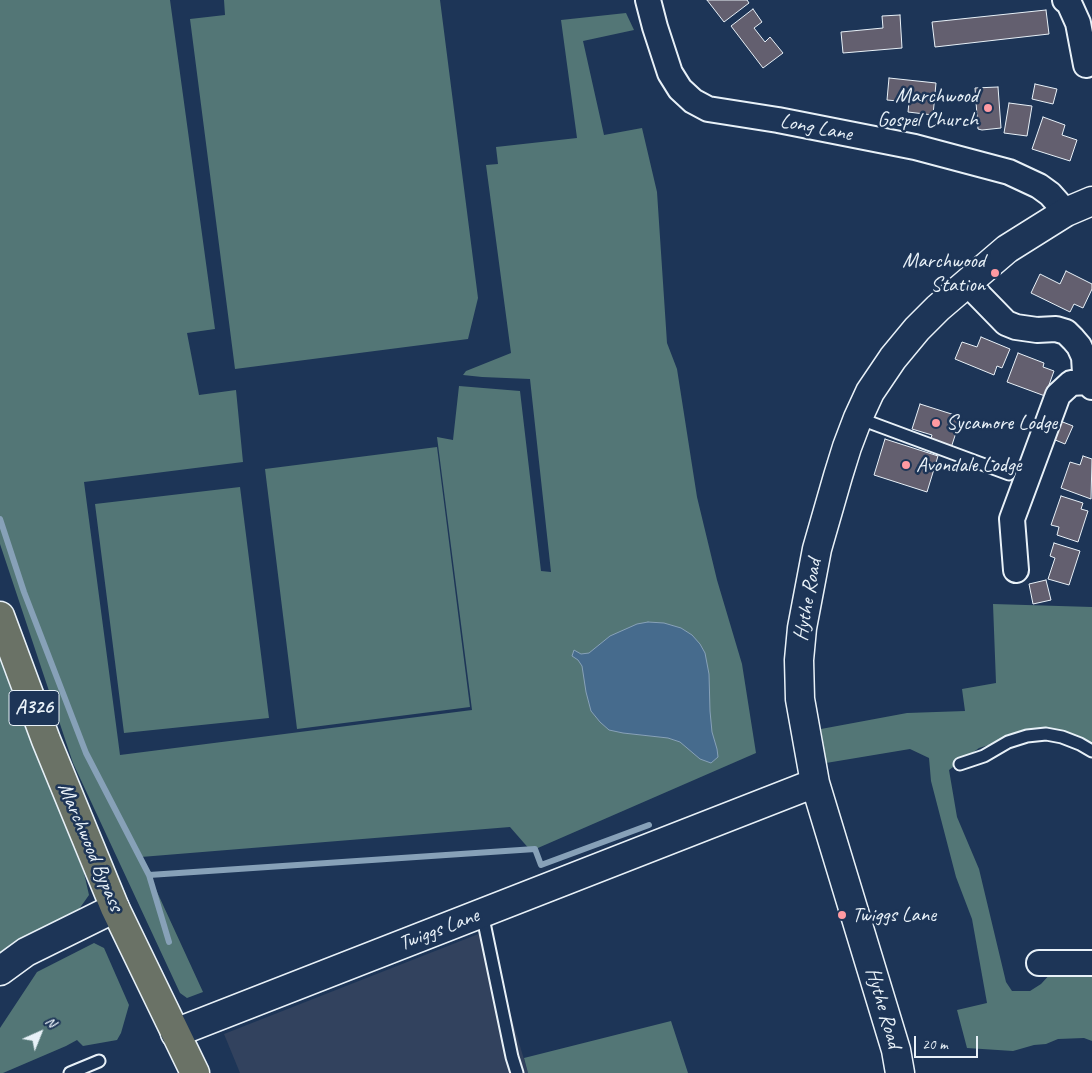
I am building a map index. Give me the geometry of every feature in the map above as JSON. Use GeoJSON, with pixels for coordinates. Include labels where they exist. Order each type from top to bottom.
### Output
{"type":"FeatureCollection","features":[{"type":"Feature","properties":{"kind":"main road","name":"Marchwood Bypass"},"geometry":{"type":"LineString","coordinates":[[0,616],[46,740],[115,908],[195,1073]]}},
{"type":"Feature","properties":{"kind":"street","name":"Long Lane"},"geometry":{"type":"LineString","coordinates":[[648,0],[670,73],[680,88],[693,101],[708,109],[778,120],[915,147],[1009,172],[1039,186],[1050,194],[1066,212]]}},
{"type":"Feature","properties":{"kind":"street"},"geometry":{"type":"LineString","coordinates":[[1066,0],[1078,23],[1086,65]]}},
{"type":"Feature","properties":{"kind":"street","name":"Hythe Road"},"geometry":{"type":"LineString","coordinates":[[900,1073],[896,1050],[814,783],[800,699],[799,660],[802,628],[817,549],[842,462],[858,418],[870,392],[893,358],[917,329],[938,308],[1007,249],[1066,212],[1092,201]]}},
{"type":"Feature","properties":{"kind":"street"},"geometry":{"type":"LineString","coordinates":[[967,283],[1006,323],[1016,327],[1037,330],[1056,329],[1066,332],[1080,346],[1084,357],[1085,373],[1090,384]]}},
{"type":"Feature","properties":{"kind":"street"},"geometry":{"type":"LineString","coordinates":[[1016,570],[1012,519],[1058,395],[1071,383],[1090,384]]}},
{"type":"Feature","properties":{"kind":"street","name":"Twiggs Lane"},"geometry":{"type":"LineString","coordinates":[[175,1033],[814,783]]}},
{"type":"Feature","properties":{"kind":"street"},"geometry":{"type":"LineString","coordinates":[[0,971],[26,952],[115,908]]}},
{"type":"Feature","properties":{"kind":"street"},"geometry":{"type":"LineString","coordinates":[[1039,963],[1092,963]]}},
{"type":"Feature","properties":{"kind":"lane"},"geometry":{"type":"LineString","coordinates":[[858,418],[1009,474]]}},
{"type":"Feature","properties":{"kind":"lane"},"geometry":{"type":"LineString","coordinates":[[960,764],[984,756],[1008,742],[1027,736],[1046,734],[1062,737],[1092,751]]}},
{"type":"Feature","properties":{"kind":"lane"},"geometry":{"type":"LineString","coordinates":[[482,913],[517,1073]]}},
{"type":"Feature","properties":{"kind":"lane"},"geometry":{"type":"LineString","coordinates":[[70,1073],[98,1061]]}},
{"type":"Feature","properties":{"kind":"shaded area"},"geometry":{"type":"Polygon","coordinates":[[[648,622],[664,623],[681,628],[692,635],[705,653],[709,674],[712,732],[718,757],[711,763],[700,759],[680,742],[668,738],[609,730],[591,711],[582,666],[572,656],[574,650],[581,654],[589,653],[610,636],[637,624],[648,622]]]}},
{"type":"Feature","properties":{"kind":"shaded area"},"geometry":{"type":"Polygon","coordinates":[[[486,931],[528,1073],[240,1073],[224,1034],[486,931]]]}},
{"type":"Feature","properties":{"kind":"green space"},"geometry":{"type":"Polygon","coordinates":[[[0,0],[170,0],[215,329],[187,333],[199,395],[236,390],[243,462],[84,482],[120,755],[472,710],[437,437],[453,440],[459,386],[520,391],[541,571],[551,572],[530,379],[463,375],[466,371],[511,353],[486,165],[498,164],[496,147],[577,138],[561,20],[626,13],[634,30],[583,41],[604,135],[642,128],[657,192],[667,343],[677,369],[697,497],[717,580],[742,664],[756,753],[531,851],[510,827],[141,857],[203,992],[187,998],[180,993],[73,763],[0,544],[0,0]]]}},
{"type":"Feature","properties":{"kind":"green space"},"geometry":{"type":"Polygon","coordinates":[[[224,0],[440,0],[478,298],[468,339],[235,369],[190,19],[225,15],[224,0]]]}},
{"type":"Feature","properties":{"kind":"green space"},"geometry":{"type":"Polygon","coordinates":[[[437,447],[470,707],[297,729],[265,469],[437,447]]]}},
{"type":"Feature","properties":{"kind":"green space"},"geometry":{"type":"Polygon","coordinates":[[[240,487],[269,718],[124,733],[95,504],[240,487]]]}},
{"type":"Feature","properties":{"kind":"green space"},"geometry":{"type":"Polygon","coordinates":[[[993,604],[1092,607],[1092,749],[1031,732],[979,748],[949,770],[957,817],[979,869],[1006,982],[1012,991],[1030,991],[1041,984],[1053,971],[1092,973],[1092,1041],[1084,1038],[1058,1039],[1046,1044],[1034,1045],[1013,1051],[967,1048],[957,1010],[987,1003],[972,919],[956,877],[931,781],[929,758],[910,749],[826,763],[821,729],[907,713],[965,711],[962,689],[996,683],[993,604]]]}},
{"type":"Feature","properties":{"kind":"green space"},"geometry":{"type":"Polygon","coordinates":[[[0,655],[14,699],[84,873],[89,895],[77,912],[0,959],[0,655]]]}},
{"type":"Feature","properties":{"kind":"green space"},"geometry":{"type":"Polygon","coordinates":[[[94,943],[104,948],[129,1005],[121,1033],[117,1040],[83,1046],[77,1040],[0,1073],[0,1028],[37,972],[94,943]]]}},
{"type":"Feature","properties":{"kind":"green space"},"geometry":{"type":"Polygon","coordinates":[[[671,1021],[688,1073],[528,1073],[524,1058],[671,1021]]]}},
{"type":"Feature","properties":{"kind":"building"},"geometry":{"type":"Polygon","coordinates":[[[707,0],[747,0],[749,3],[724,22],[707,0]]]}},
{"type":"Feature","properties":{"kind":"building"},"geometry":{"type":"Polygon","coordinates":[[[753,9],[762,22],[754,28],[765,42],[770,37],[783,53],[763,68],[731,26],[753,9]]]}},
{"type":"Feature","properties":{"kind":"building"},"geometry":{"type":"Polygon","coordinates":[[[1046,10],[1049,34],[935,47],[932,22],[1046,10]]]}},
{"type":"Feature","properties":{"kind":"building"},"geometry":{"type":"Polygon","coordinates":[[[900,15],[902,48],[843,53],[841,32],[883,28],[882,16],[900,15]]]}},
{"type":"Feature","properties":{"kind":"building"},"geometry":{"type":"Polygon","coordinates":[[[889,78],[936,83],[933,115],[908,112],[909,102],[887,100],[889,78]]]}},
{"type":"Feature","properties":{"kind":"building"},"geometry":{"type":"Polygon","coordinates":[[[1035,84],[1057,89],[1053,104],[1032,99],[1035,84]]]}},
{"type":"Feature","properties":{"kind":"building","name":"Marchwood Gospel Church"},"geometry":{"type":"Polygon","coordinates":[[[998,87],[1001,128],[978,129],[975,88],[998,87]]]}},
{"type":"Feature","properties":{"kind":"building"},"geometry":{"type":"Polygon","coordinates":[[[1009,103],[1032,106],[1027,136],[1004,133],[1009,103]]]}},
{"type":"Feature","properties":{"kind":"building"},"geometry":{"type":"Polygon","coordinates":[[[1043,117],[1065,125],[1062,135],[1077,140],[1070,161],[1032,149],[1043,117]]]}},
{"type":"Feature","properties":{"kind":"building"},"geometry":{"type":"Polygon","coordinates":[[[1066,271],[1092,284],[1092,289],[1083,308],[1074,304],[1070,312],[1031,293],[1040,274],[1060,284],[1066,271]]]}},
{"type":"Feature","properties":{"kind":"building"},"geometry":{"type":"Polygon","coordinates":[[[981,337],[1010,349],[1002,368],[997,366],[994,375],[955,359],[962,342],[977,347],[981,337]]]}},
{"type":"Feature","properties":{"kind":"building"},"geometry":{"type":"Polygon","coordinates":[[[1018,353],[1044,363],[1043,367],[1054,371],[1045,396],[1007,382],[1018,353]]]}},
{"type":"Feature","properties":{"kind":"building","name":"Sycamore Lodge"},"geometry":{"type":"Polygon","coordinates":[[[920,404],[961,417],[951,448],[930,441],[932,435],[912,429],[920,404]]]}},
{"type":"Feature","properties":{"kind":"building"},"geometry":{"type":"Polygon","coordinates":[[[1055,419],[1073,426],[1065,444],[1048,437],[1055,419]]]}},
{"type":"Feature","properties":{"kind":"building","name":"Avondale Lodge"},"geometry":{"type":"Polygon","coordinates":[[[885,439],[938,456],[927,492],[874,475],[885,439]]]}},
{"type":"Feature","properties":{"kind":"building"},"geometry":{"type":"Polygon","coordinates":[[[1083,456],[1092,459],[1091,499],[1061,488],[1070,462],[1080,465],[1083,456]]]}},
{"type":"Feature","properties":{"kind":"building"},"geometry":{"type":"Polygon","coordinates":[[[1061,496],[1083,503],[1081,509],[1088,511],[1078,542],[1057,535],[1059,527],[1051,525],[1061,496]]]}},
{"type":"Feature","properties":{"kind":"building"},"geometry":{"type":"Polygon","coordinates":[[[1054,543],[1080,551],[1069,585],[1048,579],[1055,558],[1050,556],[1054,543]]]}},
{"type":"Feature","properties":{"kind":"building"},"geometry":{"type":"Polygon","coordinates":[[[1046,580],[1051,600],[1033,604],[1029,584],[1046,580]]]}},
{"type":"Feature","properties":{"kind":"waterway"},"geometry":{"type":"LineString","coordinates":[[0,519],[24,592],[86,753],[149,875],[169,942]]}},
{"type":"Feature","properties":{"kind":"waterway"},"geometry":{"type":"LineString","coordinates":[[149,875],[535,849],[541,865],[649,825]]}},
{"type":"Feature","properties":{"kind":"place","name":"Marchwood Gospel Church"},"geometry":{"type":"Point","coordinates":[988,108]}},
{"type":"Feature","properties":{"kind":"place","name":"Marchwood Station"},"geometry":{"type":"Point","coordinates":[995,273]}},
{"type":"Feature","properties":{"kind":"place","name":"Sycamore Lodge"},"geometry":{"type":"Point","coordinates":[936,423]}},
{"type":"Feature","properties":{"kind":"place","name":"Avondale Lodge"},"geometry":{"type":"Point","coordinates":[906,465]}},
{"type":"Feature","properties":{"kind":"place","name":"Twiggs Lane"},"geometry":{"type":"Point","coordinates":[842,915]}}]}
